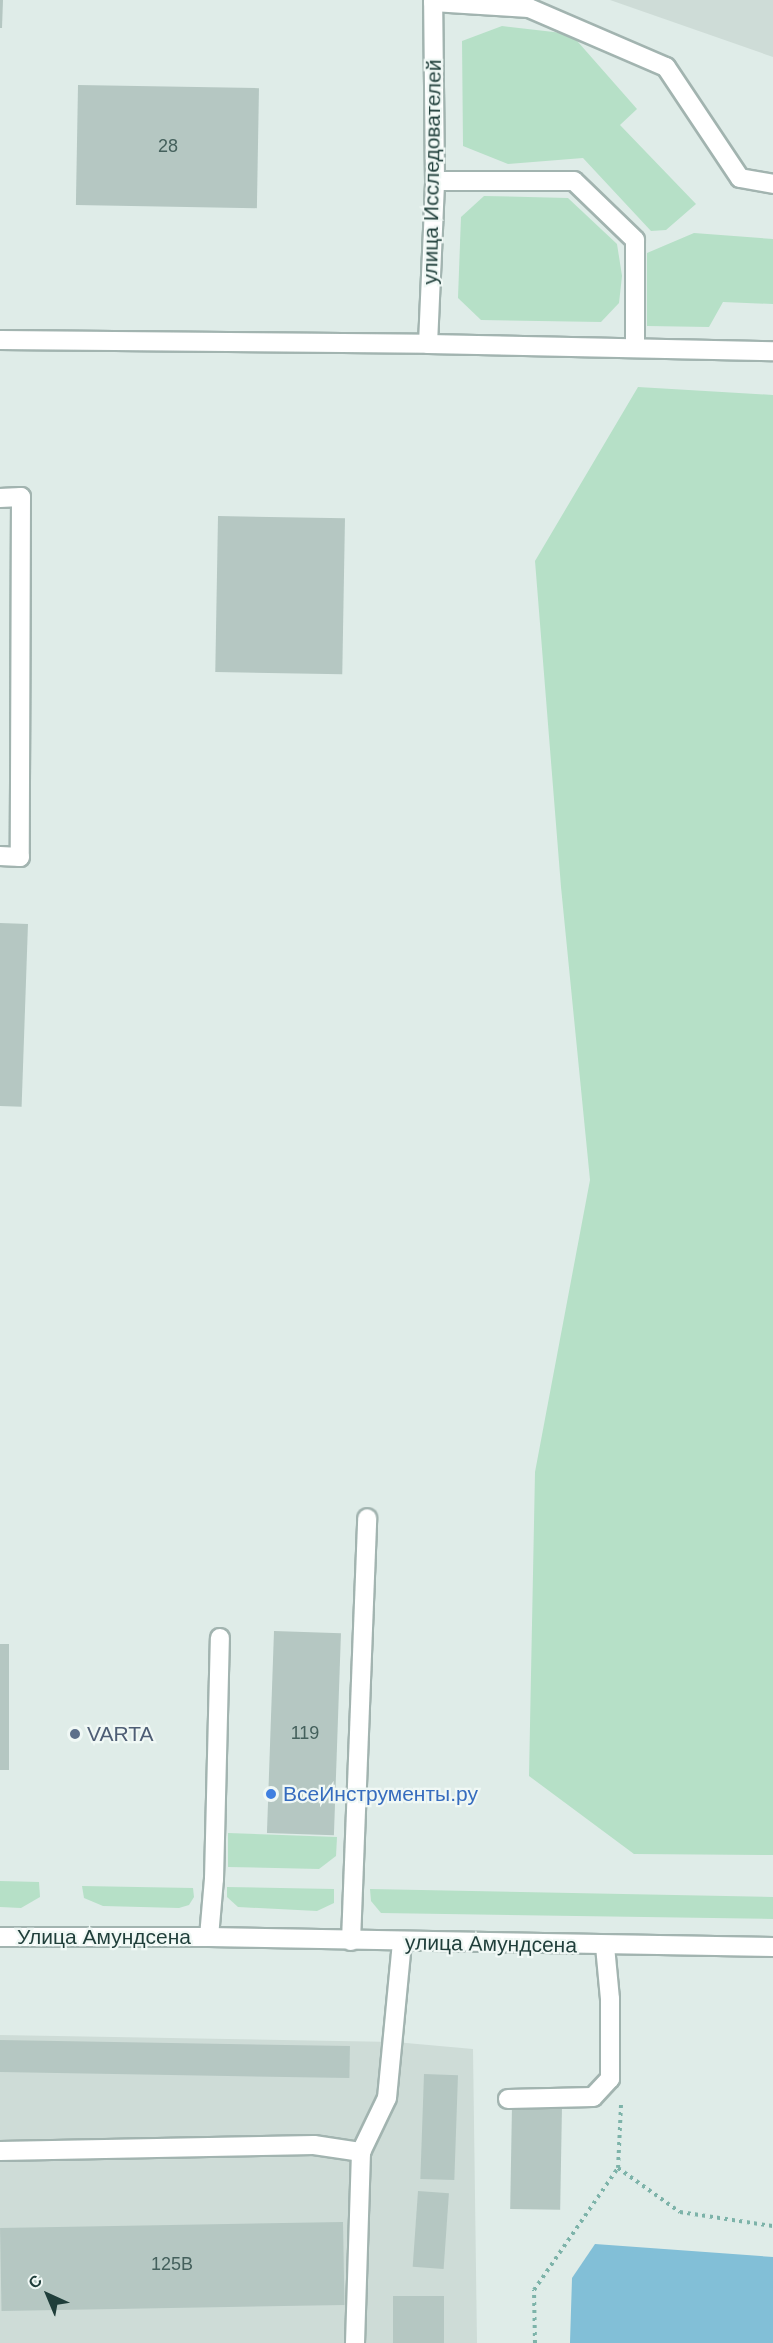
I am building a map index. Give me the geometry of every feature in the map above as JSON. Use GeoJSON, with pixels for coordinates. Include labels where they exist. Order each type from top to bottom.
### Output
{"type":"FeatureCollection","features":[{"type":"Feature","properties":{"kind":"street","name":"улица Исследователей"},"geometry":{"type":"LineString","coordinates":[[428,344],[435,181],[433,1]]}},
{"type":"Feature","properties":{"kind":"street"},"geometry":{"type":"LineString","coordinates":[[433,1],[530,8],[666,67],[740,178],[773,184]]}},
{"type":"Feature","properties":{"kind":"street"},"geometry":{"type":"LineString","coordinates":[[435,181],[574,181],[635,240],[635,348]]}},
{"type":"Feature","properties":{"kind":"street"},"geometry":{"type":"LineString","coordinates":[[0,340],[428,344],[773,351]]}},
{"type":"Feature","properties":{"kind":"street"},"geometry":{"type":"LineString","coordinates":[[0,498],[21,497],[20,856],[0,856]]}},
{"type":"Feature","properties":{"kind":"street"},"geometry":{"type":"LineString","coordinates":[[351,1941],[367,1518]]}},
{"type":"Feature","properties":{"kind":"street"},"geometry":{"type":"LineString","coordinates":[[209,1937],[214,1879],[220,1638]]}},
{"type":"Feature","properties":{"kind":"street","name":"Улица Амундсена"},"geometry":{"type":"LineString","coordinates":[[0,1937],[209,1937]]}},
{"type":"Feature","properties":{"kind":"street","name":"улица Амундсена"},"geometry":{"type":"LineString","coordinates":[[209,1937],[402,1943],[773,1947]]}},
{"type":"Feature","properties":{"kind":"street"},"geometry":{"type":"LineString","coordinates":[[355,2343],[361,2152],[387,2098],[402,1943]]}},
{"type":"Feature","properties":{"kind":"street"},"geometry":{"type":"LineString","coordinates":[[508,2099],[593,2097],[610,2079],[610,1999],[605,1946]]}},
{"type":"Feature","properties":{"kind":"street"},"geometry":{"type":"LineString","coordinates":[[0,2151],[314,2145],[361,2152]]}},
{"type":"Feature","properties":{"kind":"path"},"geometry":{"type":"LineString","coordinates":[[535,2343],[534,2290],[618,2168],[623,2109],[610,2079]]}},
{"type":"Feature","properties":{"kind":"path"},"geometry":{"type":"LineString","coordinates":[[618,2168],[680,2212],[773,2226]]}},
{"type":"Feature","properties":{"kind":"shaded area"},"geometry":{"type":"Polygon","coordinates":[[[610,0],[773,0],[773,57],[610,0]]]}},
{"type":"Feature","properties":{"kind":"shaded area"},"geometry":{"type":"Polygon","coordinates":[[[0,2035],[395,2042],[473,2049],[477,2343],[0,2343],[0,2035]]]}},
{"type":"Feature","properties":{"kind":"green space"},"geometry":{"type":"Polygon","coordinates":[[[502,26],[571,34],[637,109],[620,125],[696,204],[666,230],[651,231],[583,158],[508,164],[463,146],[462,41],[502,26]]]}},
{"type":"Feature","properties":{"kind":"green space"},"geometry":{"type":"Polygon","coordinates":[[[484,196],[568,198],[617,244],[622,276],[619,303],[601,322],[481,320],[458,298],[461,217],[484,196]]]}},
{"type":"Feature","properties":{"kind":"green space"},"geometry":{"type":"Polygon","coordinates":[[[694,233],[773,239],[773,304],[723,302],[709,327],[647,326],[647,253],[694,233]]]}},
{"type":"Feature","properties":{"kind":"green space"},"geometry":{"type":"Polygon","coordinates":[[[638,387],[773,395],[773,1855],[634,1854],[529,1776],[535,1472],[590,1180],[561,887],[535,561],[638,387]]]}},
{"type":"Feature","properties":{"kind":"green space"},"geometry":{"type":"Polygon","coordinates":[[[228,1833],[337,1837],[336,1856],[319,1869],[228,1867],[228,1833]]]}},
{"type":"Feature","properties":{"kind":"green space"},"geometry":{"type":"Polygon","coordinates":[[[0,1881],[39,1882],[40,1897],[21,1908],[0,1907],[0,1881]]]}},
{"type":"Feature","properties":{"kind":"green space"},"geometry":{"type":"Polygon","coordinates":[[[82,1886],[193,1888],[194,1897],[189,1905],[179,1908],[103,1906],[84,1898],[82,1886]]]}},
{"type":"Feature","properties":{"kind":"green space"},"geometry":{"type":"Polygon","coordinates":[[[227,1887],[334,1889],[334,1903],[317,1911],[238,1907],[227,1897],[227,1887]]]}},
{"type":"Feature","properties":{"kind":"green space"},"geometry":{"type":"Polygon","coordinates":[[[370,1889],[773,1897],[773,1919],[381,1913],[371,1901],[370,1889]]]}},
{"type":"Feature","properties":{"kind":"water"},"geometry":{"type":"Polygon","coordinates":[[[595,2244],[773,2257],[773,2343],[570,2343],[572,2278],[595,2244]]]}},
{"type":"Feature","properties":{"kind":"building"},"geometry":{"type":"Polygon","coordinates":[[[0,0],[3,0],[2,28],[0,28],[0,0]]]}},
{"type":"Feature","properties":{"kind":"building"},"geometry":{"type":"Polygon","coordinates":[[[78,85],[259,88],[257,208],[76,205],[78,85]]]}},
{"type":"Feature","properties":{"kind":"building"},"geometry":{"type":"Polygon","coordinates":[[[218,516],[345,518],[342,674],[215,672],[218,516]]]}},
{"type":"Feature","properties":{"kind":"building"},"geometry":{"type":"Polygon","coordinates":[[[0,923],[28,924],[22,1107],[0,1106],[0,923]]]}},
{"type":"Feature","properties":{"kind":"building"},"geometry":{"type":"Polygon","coordinates":[[[274,1631],[341,1633],[334,1835],[267,1833],[274,1631]]]}},
{"type":"Feature","properties":{"kind":"building"},"geometry":{"type":"Polygon","coordinates":[[[0,1644],[9,1644],[9,1770],[0,1770],[0,1644]]]}},
{"type":"Feature","properties":{"kind":"building"},"geometry":{"type":"Polygon","coordinates":[[[0,2040],[350,2046],[349,2078],[0,2072],[0,2040]]]}},
{"type":"Feature","properties":{"kind":"building"},"geometry":{"type":"Polygon","coordinates":[[[424,2074],[458,2075],[454,2180],[420,2179],[424,2074]]]}},
{"type":"Feature","properties":{"kind":"building"},"geometry":{"type":"Polygon","coordinates":[[[512,2105],[562,2106],[560,2210],[510,2209],[512,2105]]]}},
{"type":"Feature","properties":{"kind":"building"},"geometry":{"type":"Polygon","coordinates":[[[418,2191],[449,2193],[444,2269],[413,2267],[418,2191]]]}},
{"type":"Feature","properties":{"kind":"building"},"geometry":{"type":"Polygon","coordinates":[[[343,2222],[344,2305],[2,2311],[0,2228],[343,2222]]]}},
{"type":"Feature","properties":{"kind":"building"},"geometry":{"type":"Polygon","coordinates":[[[393,2296],[444,2296],[444,2343],[393,2343],[393,2296]]]}},
{"type":"Feature","properties":{"kind":"place","name":"VARTA"},"geometry":{"type":"Point","coordinates":[75,1734]}},
{"type":"Feature","properties":{"kind":"place","name":"ВсеИнструменты.ру"},"geometry":{"type":"Point","coordinates":[271,1794]}}]}
